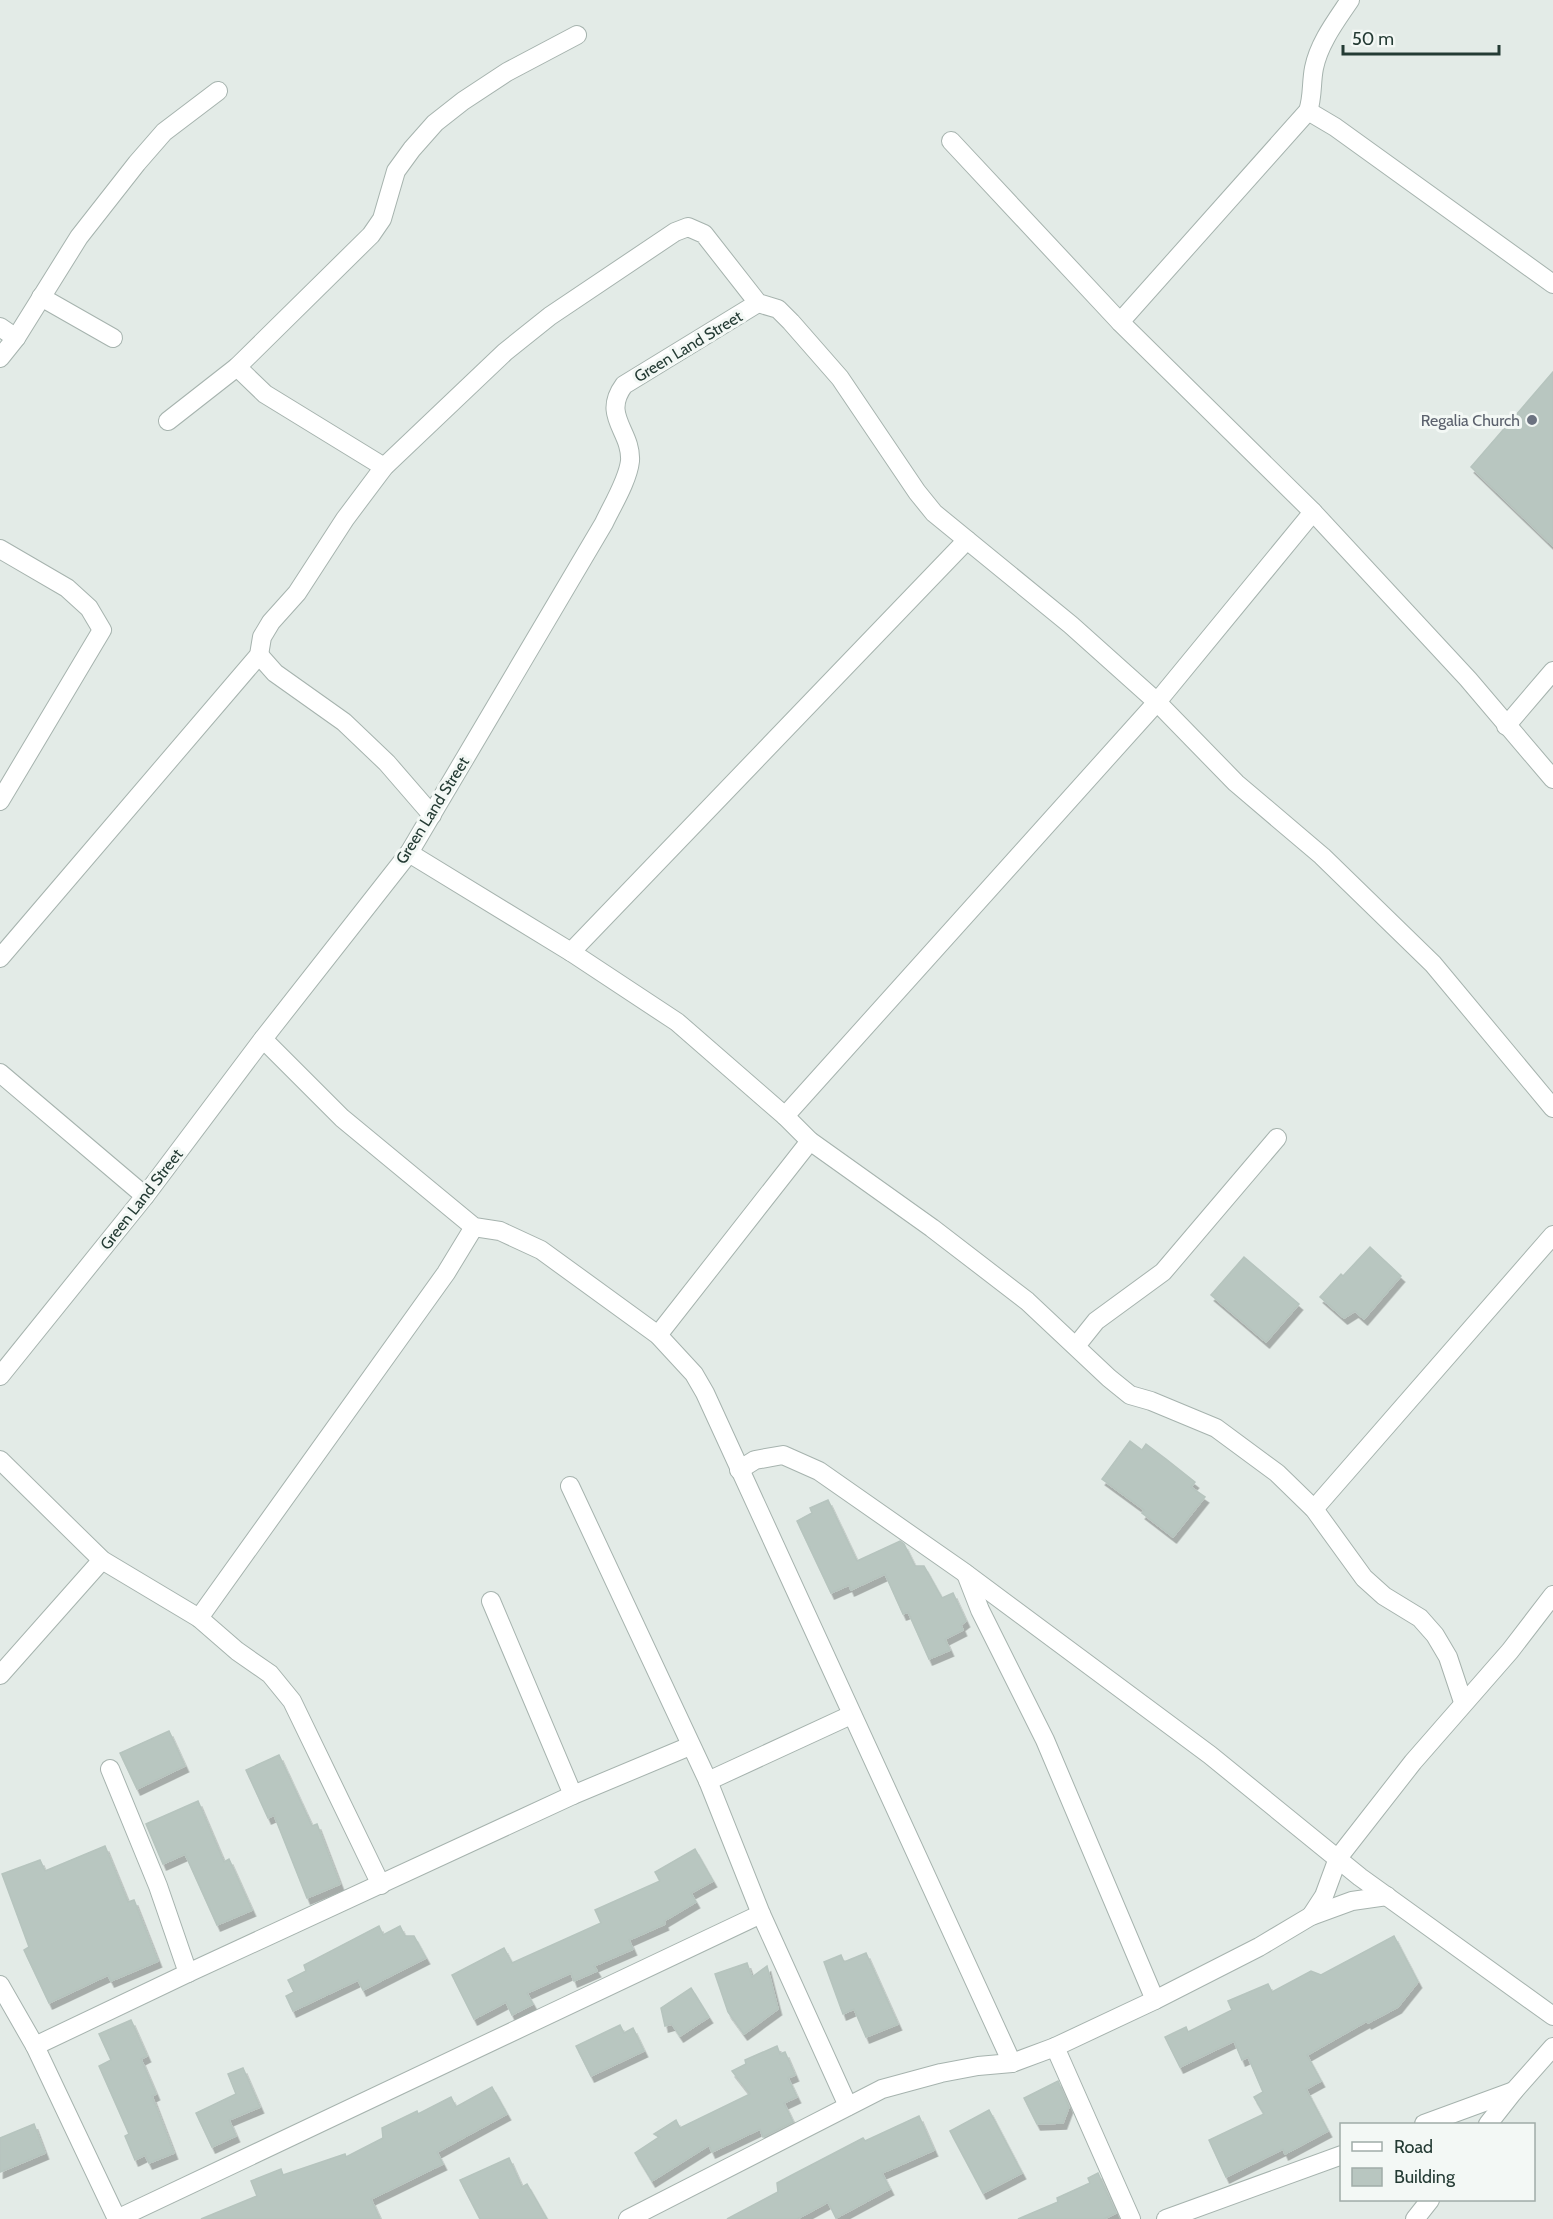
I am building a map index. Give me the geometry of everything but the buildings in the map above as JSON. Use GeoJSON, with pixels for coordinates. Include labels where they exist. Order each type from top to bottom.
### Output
{"type":"FeatureCollection","features":[{"type":"Feature","properties":{"kind":"street"},"geometry":{"type":"LineString","coordinates":[[1120,322],[1308,111],[1313,99],[1313,71],[1317,56],[1327,35],[1350,0]]}},
{"type":"Feature","properties":{"kind":"street"},"geometry":{"type":"LineString","coordinates":[[168,421],[237,368],[371,235],[382,219],[396,171],[435,123],[507,72],[577,35]]}},
{"type":"Feature","properties":{"kind":"street"},"geometry":{"type":"LineString","coordinates":[[0,358],[16,338],[79,237],[137,163],[164,132],[218,91]]}},
{"type":"Feature","properties":{"kind":"street"},"geometry":{"type":"LineString","coordinates":[[1308,111],[1335,127],[1553,285]]}},
{"type":"Feature","properties":{"kind":"street"},"geometry":{"type":"LineString","coordinates":[[951,141],[1120,322],[1313,512],[1468,679],[1553,779]]}},
{"type":"Feature","properties":{"kind":"street"},"geometry":{"type":"LineString","coordinates":[[0,958],[259,655],[262,637],[271,621],[297,593],[345,519],[384,467],[505,352],[550,316],[675,232],[688,226],[704,234],[759,303],[778,309],[840,378],[917,492],[934,513],[1071,625],[1156,702],[1236,783],[1322,856],[1434,964],[1553,1108]]}},
{"type":"Feature","properties":{"kind":"street"},"geometry":{"type":"LineString","coordinates":[[41,297],[113,338]]}},
{"type":"Feature","properties":{"kind":"street","name":"Green Land Street"},"geometry":{"type":"LineString","coordinates":[[0,1376],[145,1196],[262,1039],[409,853],[604,523],[630,461],[615,408],[616,396],[624,385],[759,303]]}},
{"type":"Feature","properties":{"kind":"street"},"geometry":{"type":"LineString","coordinates":[[0,327],[16,338]]}},
{"type":"Feature","properties":{"kind":"street"},"geometry":{"type":"LineString","coordinates":[[237,368],[265,394],[384,467]]}},
{"type":"Feature","properties":{"kind":"street"},"geometry":{"type":"LineString","coordinates":[[785,1116],[1156,702],[1313,512]]}},
{"type":"Feature","properties":{"kind":"street"},"geometry":{"type":"LineString","coordinates":[[571,952],[967,540]]}},
{"type":"Feature","properties":{"kind":"street"},"geometry":{"type":"LineString","coordinates":[[0,549],[67,588],[89,608],[102,630],[2,794]]}},
{"type":"Feature","properties":{"kind":"street"},"geometry":{"type":"LineString","coordinates":[[259,655],[276,673],[344,722],[387,764],[432,815]]}},
{"type":"Feature","properties":{"kind":"street"},"geometry":{"type":"LineString","coordinates":[[1506,726],[1553,671]]}},
{"type":"Feature","properties":{"kind":"street"},"geometry":{"type":"LineString","coordinates":[[409,853],[571,952],[676,1022],[785,1116],[810,1142],[932,1228],[1028,1301],[1130,1395],[1151,1401],[1216,1428],[1276,1473],[1314,1509],[1364,1578],[1384,1596],[1420,1618],[1435,1635],[1448,1657],[1463,1702]]}},
{"type":"Feature","properties":{"kind":"street"},"geometry":{"type":"LineString","coordinates":[[262,1039],[342,1119],[474,1227],[500,1231],[541,1250],[658,1335],[694,1374],[705,1393],[1012,2062]]}},
{"type":"Feature","properties":{"kind":"street"},"geometry":{"type":"LineString","coordinates":[[0,1073],[145,1196]]}},
{"type":"Feature","properties":{"kind":"street"},"geometry":{"type":"LineString","coordinates":[[1076,1346],[1096,1321],[1162,1272],[1277,1138]]}},
{"type":"Feature","properties":{"kind":"street"},"geometry":{"type":"LineString","coordinates":[[658,1335],[810,1142]]}},
{"type":"Feature","properties":{"kind":"street"},"geometry":{"type":"LineString","coordinates":[[199,1618],[446,1273],[474,1227]]}},
{"type":"Feature","properties":{"kind":"street"},"geometry":{"type":"LineString","coordinates":[[1314,1509],[1553,1235]]}},
{"type":"Feature","properties":{"kind":"street"},"geometry":{"type":"LineString","coordinates":[[739,1470],[755,1460],[783,1455],[819,1471],[965,1574],[1210,1755],[1387,1896],[1553,2016]]}},
{"type":"Feature","properties":{"kind":"street"},"geometry":{"type":"LineString","coordinates":[[0,1460],[102,1560],[199,1618],[237,1651],[270,1674],[292,1701],[381,1885]]}},
{"type":"Feature","properties":{"kind":"street"},"geometry":{"type":"LineString","coordinates":[[570,1486],[708,1781],[761,1914],[848,2106]]}},
{"type":"Feature","properties":{"kind":"street"},"geometry":{"type":"LineString","coordinates":[[0,1675],[102,1560]]}},
{"type":"Feature","properties":{"kind":"street"},"geometry":{"type":"LineString","coordinates":[[965,1574],[980,1610],[1045,1740],[1155,2000]]}},
{"type":"Feature","properties":{"kind":"street"},"geometry":{"type":"LineString","coordinates":[[1311,1916],[1324,1896],[1338,1858],[1413,1762],[1463,1702],[1510,1651],[1553,1595]]}},
{"type":"Feature","properties":{"kind":"street"},"geometry":{"type":"LineString","coordinates":[[491,1601],[573,1795]]}},
{"type":"Feature","properties":{"kind":"street"},"geometry":{"type":"LineString","coordinates":[[708,1781],[851,1715]]}},
{"type":"Feature","properties":{"kind":"street"},"geometry":{"type":"LineString","coordinates":[[35,2046],[188,1972],[573,1795],[690,1746]]}},
{"type":"Feature","properties":{"kind":"street"},"geometry":{"type":"LineString","coordinates":[[110,1769],[158,1886],[188,1972]]}},
{"type":"Feature","properties":{"kind":"street"},"geometry":{"type":"LineString","coordinates":[[628,2219],[882,2090],[941,2073],[1012,2062],[1055,2047],[1155,2000],[1259,1947],[1311,1916],[1352,1901],[1387,1896]]}},
{"type":"Feature","properties":{"kind":"street"},"geometry":{"type":"LineString","coordinates":[[0,1985],[35,2046],[117,2219],[761,1914]]}},
{"type":"Feature","properties":{"kind":"street"},"geometry":{"type":"LineString","coordinates":[[1055,2047],[1131,2219]]}},
{"type":"Feature","properties":{"kind":"street"},"geometry":{"type":"LineString","coordinates":[[1489,2123],[1553,2047]]}},
{"type":"Feature","properties":{"kind":"street"},"geometry":{"type":"LineString","coordinates":[[1427,2123],[1514,2091]]}},
{"type":"Feature","properties":{"kind":"street"},"geometry":{"type":"LineString","coordinates":[[1166,2219],[1340,2155]]}},
{"type":"Feature","properties":{"kind":"street"},"geometry":{"type":"LineString","coordinates":[[1415,2219],[1428,2201]]}},
{"type":"Feature","properties":{"kind":"place","name":"Regalia Church"},"geometry":{"type":"Point","coordinates":[1532,420]}}]}
